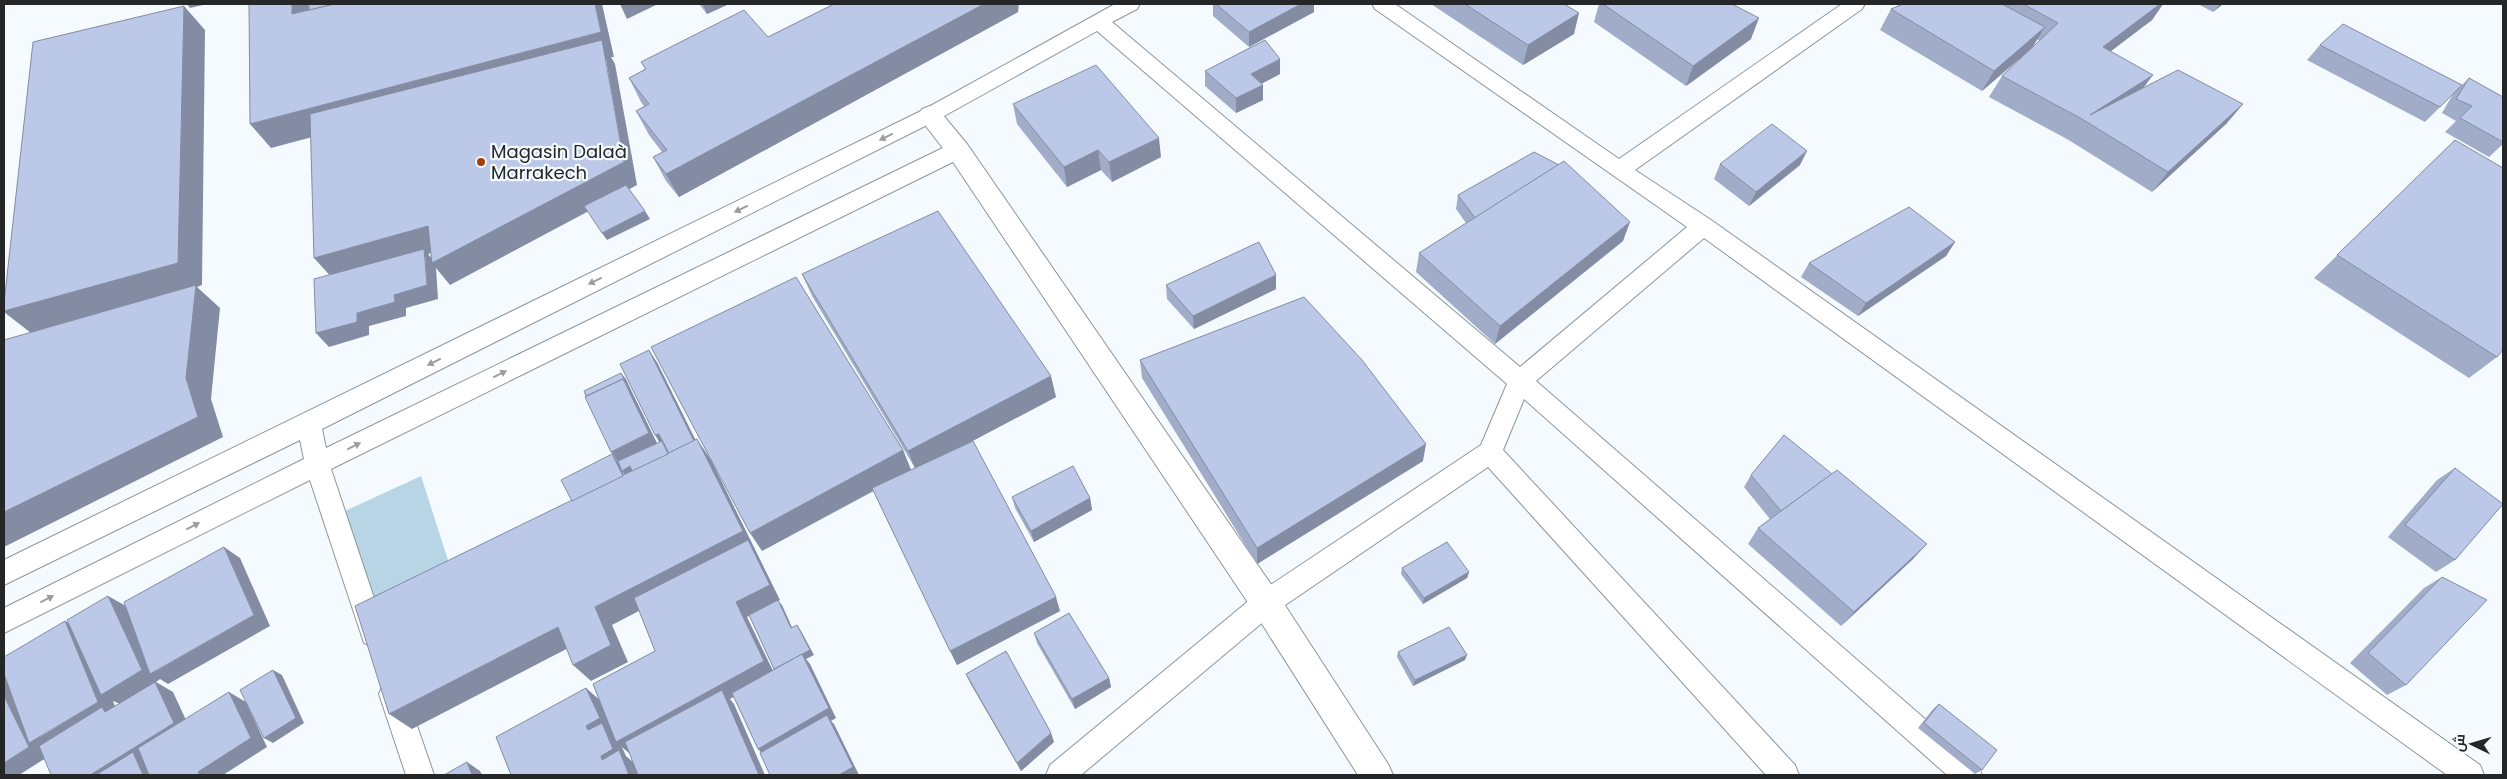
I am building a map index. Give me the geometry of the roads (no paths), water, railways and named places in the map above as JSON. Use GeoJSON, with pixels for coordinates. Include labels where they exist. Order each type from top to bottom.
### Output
{"type":"FeatureCollection","features":[{"type":"Feature","properties":{"kind":"street"},"geometry":{"type":"LineString","coordinates":[[930,115],[958,150],[1266,603],[1377,775]]}},
{"type":"Feature","properties":{"kind":"lane"},"geometry":{"type":"LineString","coordinates":[[4,573],[309,424],[930,115],[1130,4]]}},
{"type":"Feature","properties":{"kind":"lane"},"geometry":{"type":"LineString","coordinates":[[1382,4],[1618,170],[1703,226],[2470,775]]}},
{"type":"Feature","properties":{"kind":"lane"},"geometry":{"type":"LineString","coordinates":[[1618,170],[1855,4]]}},
{"type":"Feature","properties":{"kind":"lane"},"geometry":{"type":"LineString","coordinates":[[1098,21],[1520,381],[1968,775]]}},
{"type":"Feature","properties":{"kind":"lane"},"geometry":{"type":"LineString","coordinates":[[4,621],[317,464],[958,150]]}},
{"type":"Feature","properties":{"kind":"lane"},"geometry":{"type":"LineString","coordinates":[[1060,775],[1266,603],[1490,452],[1520,381],[1703,226]]}},
{"type":"Feature","properties":{"kind":"lane"},"geometry":{"type":"LineString","coordinates":[[309,424],[317,464],[420,775]]}},
{"type":"Feature","properties":{"kind":"lane"},"geometry":{"type":"LineString","coordinates":[[1490,452],[1785,775]]}},
{"type":"Feature","properties":{"kind":"place","name":"Magasin Dalaà Marrakech"},"geometry":{"type":"Point","coordinates":[481,162]}}]}
